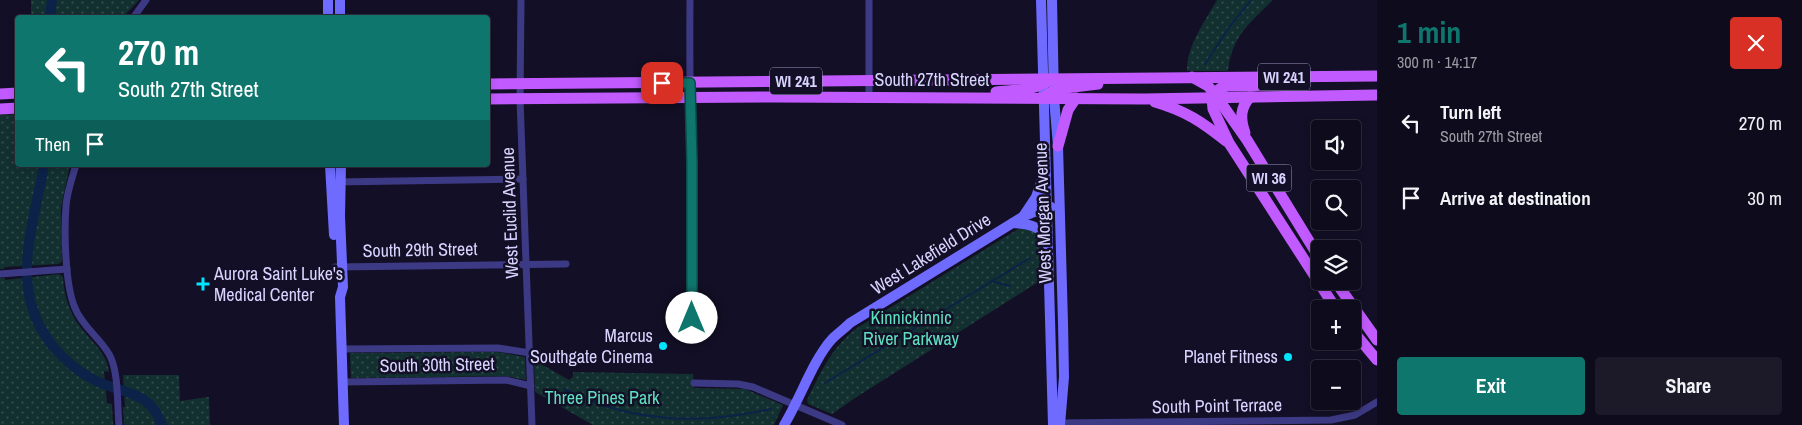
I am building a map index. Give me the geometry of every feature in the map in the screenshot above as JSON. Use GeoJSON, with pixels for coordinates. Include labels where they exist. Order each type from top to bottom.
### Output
{"type":"FeatureCollection","features":[{"type":"Feature","properties":{"kind":"main road"},"geometry":{"type":"LineString","coordinates":[[1215,96],[1227,86],[1252,86],[1314,76]]}},
{"type":"Feature","properties":{"kind":"main road"},"geometry":{"type":"LineString","coordinates":[[1336,95],[1356,87],[1361,76]]}},
{"type":"Feature","properties":{"kind":"main road","name":"South 27th Street"},"geometry":{"type":"LineString","coordinates":[[490,84],[950,80],[1046,81],[1116,78],[1377,76]]}},
{"type":"Feature","properties":{"kind":"main road","name":"WI 36"},"geometry":{"type":"LineString","coordinates":[[1191,77],[1208,86],[1246,140],[1310,244]]}},
{"type":"Feature","properties":{"kind":"main road"},"geometry":{"type":"LineString","coordinates":[[1050,96],[1100,84],[1116,78]]}},
{"type":"Feature","properties":{"kind":"main road"},"geometry":{"type":"LineString","coordinates":[[898,98],[922,92],[943,91],[950,85],[950,80]]}},
{"type":"Feature","properties":{"kind":"main road"},"geometry":{"type":"LineString","coordinates":[[804,97],[811,88],[813,81]]}},
{"type":"Feature","properties":{"kind":"main road"},"geometry":{"type":"LineString","coordinates":[[962,98],[994,92],[1028,89],[1046,81]]}},
{"type":"Feature","properties":{"kind":"main road"},"geometry":{"type":"LineString","coordinates":[[691,97],[698,90],[726,88],[735,82]]}},
{"type":"Feature","properties":{"kind":"main road"},"geometry":{"type":"LineString","coordinates":[[634,98],[647,92],[682,90],[690,83]]}},
{"type":"Feature","properties":{"kind":"main road"},"geometry":{"type":"LineString","coordinates":[[0,94],[15,93]]}},
{"type":"Feature","properties":{"kind":"main road","name":"South 27th Street"},"geometry":{"type":"LineString","coordinates":[[490,99],[691,97],[962,98],[1050,96],[1144,99],[1215,96],[1377,95]]}},
{"type":"Feature","properties":{"kind":"main road","name":"WI 36"},"geometry":{"type":"LineString","coordinates":[[1215,96],[1213,109],[1229,144],[1330,300]]}},
{"type":"Feature","properties":{"kind":"main road"},"geometry":{"type":"LineString","coordinates":[[1246,140],[1242,125],[1242,113],[1243,106],[1250,97]]}},
{"type":"Feature","properties":{"kind":"main road"},"geometry":{"type":"LineString","coordinates":[[1058,146],[1068,110],[1076,98]]}},
{"type":"Feature","properties":{"kind":"main road"},"geometry":{"type":"LineString","coordinates":[[1144,99],[1175,108],[1195,117],[1229,144]]}},
{"type":"Feature","properties":{"kind":"main road"},"geometry":{"type":"LineString","coordinates":[[0,109],[15,108]]}},
{"type":"Feature","properties":{"kind":"main road"},"geometry":{"type":"LineString","coordinates":[[1252,178],[1267,193],[1274,196],[1280,195]]}},
{"type":"Feature","properties":{"kind":"main road"},"geometry":{"type":"LineString","coordinates":[[1304,261],[1310,244]]}},
{"type":"Feature","properties":{"kind":"main road"},"geometry":{"type":"LineString","coordinates":[[1341,290],[1377,340]]}},
{"type":"Feature","properties":{"kind":"main road"},"geometry":{"type":"LineString","coordinates":[[1361,341],[1377,360]]}},
{"type":"Feature","properties":{"kind":"street"},"geometry":{"type":"LineString","coordinates":[[134,15],[146,0]]}},
{"type":"Feature","properties":{"kind":"street"},"geometry":{"type":"LineString","coordinates":[[328,0],[328,15]]}},
{"type":"Feature","properties":{"kind":"street"},"geometry":{"type":"LineString","coordinates":[[340,0],[340,15]]}},
{"type":"Feature","properties":{"kind":"street","name":"West Euclid Avenue"},"geometry":{"type":"LineString","coordinates":[[521,0],[520,99],[532,425]]}},
{"type":"Feature","properties":{"kind":"street"},"geometry":{"type":"LineString","coordinates":[[690,0],[692,318]]}},
{"type":"Feature","properties":{"kind":"street"},"geometry":{"type":"LineString","coordinates":[[869,0],[869,98]]}},
{"type":"Feature","properties":{"kind":"street","name":"West Morgan Avenue"},"geometry":{"type":"LineString","coordinates":[[1041,0],[1046,81],[1058,146],[1064,377],[1056,424]]}},
{"type":"Feature","properties":{"kind":"street","name":"West Morgan Avenue"},"geometry":{"type":"LineString","coordinates":[[1046,81],[1052,0]]}},
{"type":"Feature","properties":{"kind":"street","name":"West Morgan Avenue"},"geometry":{"type":"LineString","coordinates":[[1050,96],[1045,169],[1056,424]]}},
{"type":"Feature","properties":{"kind":"street"},"geometry":{"type":"LineString","coordinates":[[76,167],[66,205],[68,283],[80,319],[108,353],[114,373],[119,425]]}},
{"type":"Feature","properties":{"kind":"street"},"geometry":{"type":"LineString","coordinates":[[331,167],[336,182],[340,216],[338,267],[343,287],[340,297],[344,425]]}},
{"type":"Feature","properties":{"kind":"street"},"geometry":{"type":"LineString","coordinates":[[336,182],[340,167]]}},
{"type":"Feature","properties":{"kind":"street"},"geometry":{"type":"LineString","coordinates":[[1024,216],[1036,197],[1045,169]]}},
{"type":"Feature","properties":{"kind":"street"},"geometry":{"type":"LineString","coordinates":[[336,182],[523,179]]}},
{"type":"Feature","properties":{"kind":"street","name":"West Lakefield Drive"},"geometry":{"type":"LineString","coordinates":[[784,425],[820,356],[832,339],[850,323],[1024,216],[1046,207],[1060,207]]}},
{"type":"Feature","properties":{"kind":"street"},"geometry":{"type":"LineString","coordinates":[[1013,223],[1034,226],[1043,232],[1047,238]]}},
{"type":"Feature","properties":{"kind":"street","name":"South 29th Street"},"geometry":{"type":"LineString","coordinates":[[338,267],[566,264]]}},
{"type":"Feature","properties":{"kind":"street"},"geometry":{"type":"LineString","coordinates":[[2,274],[67,269]]}},
{"type":"Feature","properties":{"kind":"street","name":"South 30th Street"},"geometry":{"type":"LineString","coordinates":[[342,349],[498,348],[530,353]]}},
{"type":"Feature","properties":{"kind":"street","name":"South 30th Street"},"geometry":{"type":"LineString","coordinates":[[343,382],[506,380],[531,386]]}},
{"type":"Feature","properties":{"kind":"street"},"geometry":{"type":"LineString","coordinates":[[694,383],[738,384],[753,387],[842,425]]}},
{"type":"Feature","properties":{"kind":"street","name":"South Point Terrace"},"geometry":{"type":"LineString","coordinates":[[1056,424],[1322,423],[1355,415],[1377,402]]}},
{"type":"Feature","properties":{"kind":"green space"},"geometry":{"type":"Polygon","coordinates":[[[31,0],[139,0],[125,15],[31,15],[31,0]]]}},
{"type":"Feature","properties":{"kind":"green space"},"geometry":{"type":"Polygon","coordinates":[[[1217,0],[1273,0],[1243,31],[1233,49],[1228,71],[1187,71],[1193,43],[1217,0]]]}},
{"type":"Feature","properties":{"kind":"green space"},"geometry":{"type":"Polygon","coordinates":[[[15,114],[15,167],[70,167],[61,207],[62,261],[59,264],[5,267],[0,269],[0,115],[15,114]]]}},
{"type":"Feature","properties":{"kind":"green space","name":"Kinnickinnic River Parkway"},"geometry":{"type":"Polygon","coordinates":[[[1028,227],[1041,237],[1043,279],[832,414],[808,404],[807,400],[828,360],[840,343],[857,328],[1018,229],[1028,227]]]}},
{"type":"Feature","properties":{"kind":"green space"},"geometry":{"type":"Polygon","coordinates":[[[59,274],[63,277],[66,296],[75,320],[102,353],[108,365],[109,372],[104,371],[107,403],[112,404],[113,425],[0,425],[0,278],[5,278],[5,280],[59,274]]]}},
{"type":"Feature","properties":{"kind":"green space"},"geometry":{"type":"Polygon","coordinates":[[[498,352],[525,357],[526,380],[506,376],[351,378],[350,353],[498,352]]]}},
{"type":"Feature","properties":{"kind":"green space","name":"Three Pines Park"},"geometry":{"type":"Polygon","coordinates":[[[534,360],[569,380],[573,377],[573,372],[693,374],[694,388],[745,389],[783,405],[774,425],[593,425],[535,392],[534,360]]]}},
{"type":"Feature","properties":{"kind":"green space"},"geometry":{"type":"Polygon","coordinates":[[[123,375],[179,375],[180,401],[209,397],[210,425],[124,425],[123,375]]]}},
{"type":"Feature","properties":{"kind":"waterway"},"geometry":{"type":"LineString","coordinates":[[50,15],[52,0]]}},
{"type":"Feature","properties":{"kind":"waterway"},"geometry":{"type":"LineString","coordinates":[[1205,64],[1230,26],[1251,0]]}},
{"type":"Feature","properties":{"kind":"waterway"},"geometry":{"type":"LineString","coordinates":[[44,167],[27,261],[32,307],[41,329],[57,351],[73,367],[99,382],[133,394],[147,402],[158,415],[162,425]]}},
{"type":"Feature","properties":{"kind":"waterway"},"geometry":{"type":"LineString","coordinates":[[825,383],[1030,258]]}},
{"type":"Feature","properties":{"kind":"waterway"},"geometry":{"type":"LineString","coordinates":[[991,281],[1010,286]]}},
{"type":"Feature","properties":{"kind":"waterway"},"geometry":{"type":"LineString","coordinates":[[564,389],[614,409],[666,418],[718,417],[771,409]]}},
{"type":"Feature","properties":{"kind":"place","name":"Aurora Saint Luke's Medical Center"},"geometry":{"type":"Point","coordinates":[203,284]}},
{"type":"Feature","properties":{"kind":"place","name":"Marcus Southgate Cinema"},"geometry":{"type":"Point","coordinates":[663,346]}},
{"type":"Feature","properties":{"kind":"place","name":"Planet Fitness"},"geometry":{"type":"Point","coordinates":[1288,357]}},
{"type":"Feature","properties":{"kind":"route"},"geometry":{"type":"LineString","coordinates":[[662,83],[690,83],[692,318]]}}]}
